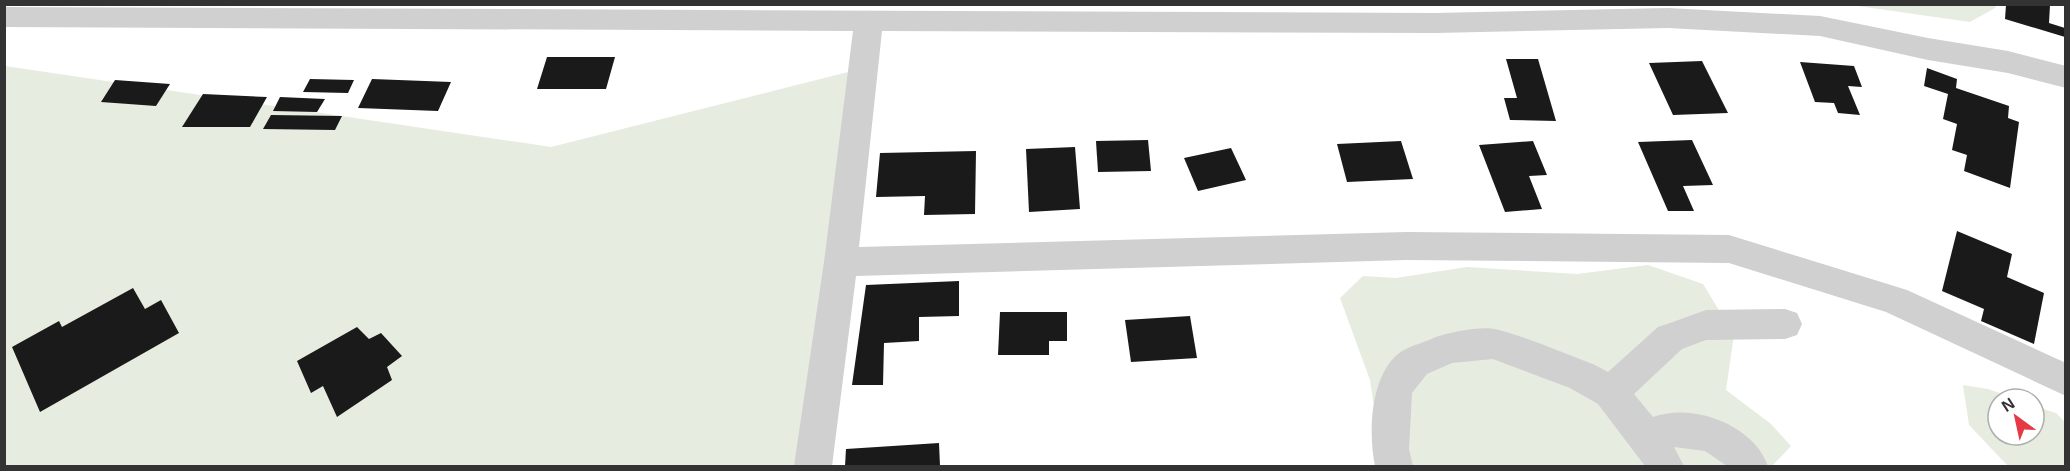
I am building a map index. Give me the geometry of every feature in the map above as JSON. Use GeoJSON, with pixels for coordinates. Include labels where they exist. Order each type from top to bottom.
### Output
{"type":"FeatureCollection","features":[{"type":"Feature","properties":{"kind":"street"},"geometry":{"type":"LineString","coordinates":[[4,17],[869,22],[1432,14],[1668,18],[1820,26],[1928,49],[2008,62],[2066,77]]}},
{"type":"Feature","properties":{"kind":"street"},"geometry":{"type":"LineString","coordinates":[[813,466],[841,262],[869,22]]}},
{"type":"Feature","properties":{"kind":"street"},"geometry":{"type":"LineString","coordinates":[[841,262],[1406,246],[1729,249],[1895,300],[2066,380]]}},
{"type":"Feature","properties":{"kind":"street"},"geometry":{"type":"LineString","coordinates":[[1611,392],[1670,338],[1706,326],[1785,324]]}},
{"type":"Feature","properties":{"kind":"street"},"geometry":{"type":"LineString","coordinates":[[1394,466],[1390,449],[1394,388],[1414,363],[1450,348],[1493,344],[1582,376],[1611,392],[1656,452]]}},
{"type":"Feature","properties":{"kind":"street"},"geometry":{"type":"LineString","coordinates":[[1656,452],[1657,431],[1689,430],[1710,435],[1738,451],[1749,466]]}},
{"type":"Feature","properties":{"kind":"shaded area"},"geometry":{"type":"Polygon","coordinates":[[[1851,5],[1996,5],[1995,8],[1970,22],[1851,5]]]}},
{"type":"Feature","properties":{"kind":"shaded area"},"geometry":{"type":"Polygon","coordinates":[[[5,66],[551,147],[864,68],[832,466],[5,466],[5,66]]]}},
{"type":"Feature","properties":{"kind":"shaded area"},"geometry":{"type":"Polygon","coordinates":[[[1648,265],[1703,284],[1734,335],[1726,390],[1771,424],[1791,446],[1772,466],[1383,466],[1370,380],[1340,298],[1363,276],[1396,278],[1467,267],[1577,274],[1648,265]]]}},
{"type":"Feature","properties":{"kind":"shaded area"},"geometry":{"type":"Polygon","coordinates":[[[1963,385],[1986,389],[1986,443],[1969,425],[1963,385]]]}},
{"type":"Feature","properties":{"kind":"shaded area"},"geometry":{"type":"Polygon","coordinates":[[[2046,410],[2056,413],[2065,422],[2065,466],[2008,466],[1990,447],[2046,447],[2046,410]]]}},
{"type":"Feature","properties":{"kind":"building"},"geometry":{"type":"Polygon","coordinates":[[[2006,5],[2050,5],[2049,23],[2065,28],[2065,37],[2005,19],[2006,5]]]}},
{"type":"Feature","properties":{"kind":"building"},"geometry":{"type":"Polygon","coordinates":[[[547,57],[615,57],[606,89],[537,89],[547,57]]]}},
{"type":"Feature","properties":{"kind":"building"},"geometry":{"type":"Polygon","coordinates":[[[1506,59],[1538,59],[1556,121],[1510,120],[1504,98],[1517,98],[1506,59]]]}},
{"type":"Feature","properties":{"kind":"building"},"geometry":{"type":"Polygon","coordinates":[[[1702,61],[1728,113],[1673,115],[1649,63],[1702,61]]]}},
{"type":"Feature","properties":{"kind":"building"},"geometry":{"type":"Polygon","coordinates":[[[1800,62],[1854,66],[1862,87],[1848,86],[1860,115],[1838,113],[1834,103],[1815,102],[1800,62]]]}},
{"type":"Feature","properties":{"kind":"building"},"geometry":{"type":"Polygon","coordinates":[[[1927,68],[1957,79],[1956,88],[2009,106],[2008,118],[2019,122],[2010,188],[1964,171],[1967,155],[1952,150],[1957,124],[1943,119],[1948,94],[1924,86],[1927,68]]]}},
{"type":"Feature","properties":{"kind":"building"},"geometry":{"type":"Polygon","coordinates":[[[310,79],[354,80],[348,93],[303,92],[310,79]]]}},
{"type":"Feature","properties":{"kind":"building"},"geometry":{"type":"Polygon","coordinates":[[[372,79],[451,82],[438,111],[358,108],[372,79]]]}},
{"type":"Feature","properties":{"kind":"building"},"geometry":{"type":"Polygon","coordinates":[[[115,80],[170,84],[156,106],[101,102],[115,80]]]}},
{"type":"Feature","properties":{"kind":"building"},"geometry":{"type":"Polygon","coordinates":[[[203,94],[267,97],[250,127],[182,127],[203,94]]]}},
{"type":"Feature","properties":{"kind":"building"},"geometry":{"type":"Polygon","coordinates":[[[280,97],[325,99],[317,112],[273,111],[280,97]]]}},
{"type":"Feature","properties":{"kind":"building"},"geometry":{"type":"Polygon","coordinates":[[[271,115],[342,116],[335,130],[263,129],[271,115]]]}},
{"type":"Feature","properties":{"kind":"building"},"geometry":{"type":"Polygon","coordinates":[[[1148,140],[1151,171],[1098,172],[1096,141],[1148,140]]]}},
{"type":"Feature","properties":{"kind":"building"},"geometry":{"type":"Polygon","coordinates":[[[1692,140],[1713,185],[1683,186],[1694,211],[1668,211],[1638,142],[1692,140]]]}},
{"type":"Feature","properties":{"kind":"building"},"geometry":{"type":"Polygon","coordinates":[[[1401,141],[1413,179],[1347,182],[1337,144],[1401,141]]]}},
{"type":"Feature","properties":{"kind":"building"},"geometry":{"type":"Polygon","coordinates":[[[1533,141],[1547,175],[1529,176],[1542,209],[1505,212],[1479,145],[1533,141]]]}},
{"type":"Feature","properties":{"kind":"building"},"geometry":{"type":"Polygon","coordinates":[[[1075,147],[1080,209],[1029,212],[1026,149],[1075,147]]]}},
{"type":"Feature","properties":{"kind":"building"},"geometry":{"type":"Polygon","coordinates":[[[1231,148],[1246,180],[1198,191],[1184,158],[1231,148]]]}},
{"type":"Feature","properties":{"kind":"building"},"geometry":{"type":"Polygon","coordinates":[[[976,151],[975,214],[924,215],[925,196],[876,197],[880,153],[976,151]]]}},
{"type":"Feature","properties":{"kind":"building"},"geometry":{"type":"Polygon","coordinates":[[[1957,231],[2012,254],[2007,277],[2044,293],[2034,344],[1981,321],[1984,309],[1942,291],[1957,231]]]}},
{"type":"Feature","properties":{"kind":"building"},"geometry":{"type":"Polygon","coordinates":[[[959,281],[959,316],[919,317],[919,341],[884,343],[883,385],[852,385],[866,285],[959,281]]]}},
{"type":"Feature","properties":{"kind":"building"},"geometry":{"type":"Polygon","coordinates":[[[133,288],[145,309],[161,300],[179,333],[40,412],[12,347],[59,321],[62,327],[133,288]]]}},
{"type":"Feature","properties":{"kind":"building"},"geometry":{"type":"Polygon","coordinates":[[[1000,312],[1067,312],[1067,341],[1049,341],[1049,355],[998,355],[1000,312]]]}},
{"type":"Feature","properties":{"kind":"building"},"geometry":{"type":"Polygon","coordinates":[[[1190,316],[1197,358],[1131,362],[1125,320],[1190,316]]]}},
{"type":"Feature","properties":{"kind":"building"},"geometry":{"type":"Polygon","coordinates":[[[357,327],[369,339],[381,333],[402,356],[387,367],[392,380],[337,417],[323,386],[311,393],[297,361],[357,327]]]}},
{"type":"Feature","properties":{"kind":"building"},"geometry":{"type":"Polygon","coordinates":[[[939,443],[940,466],[845,466],[846,449],[939,443]]]}}]}
